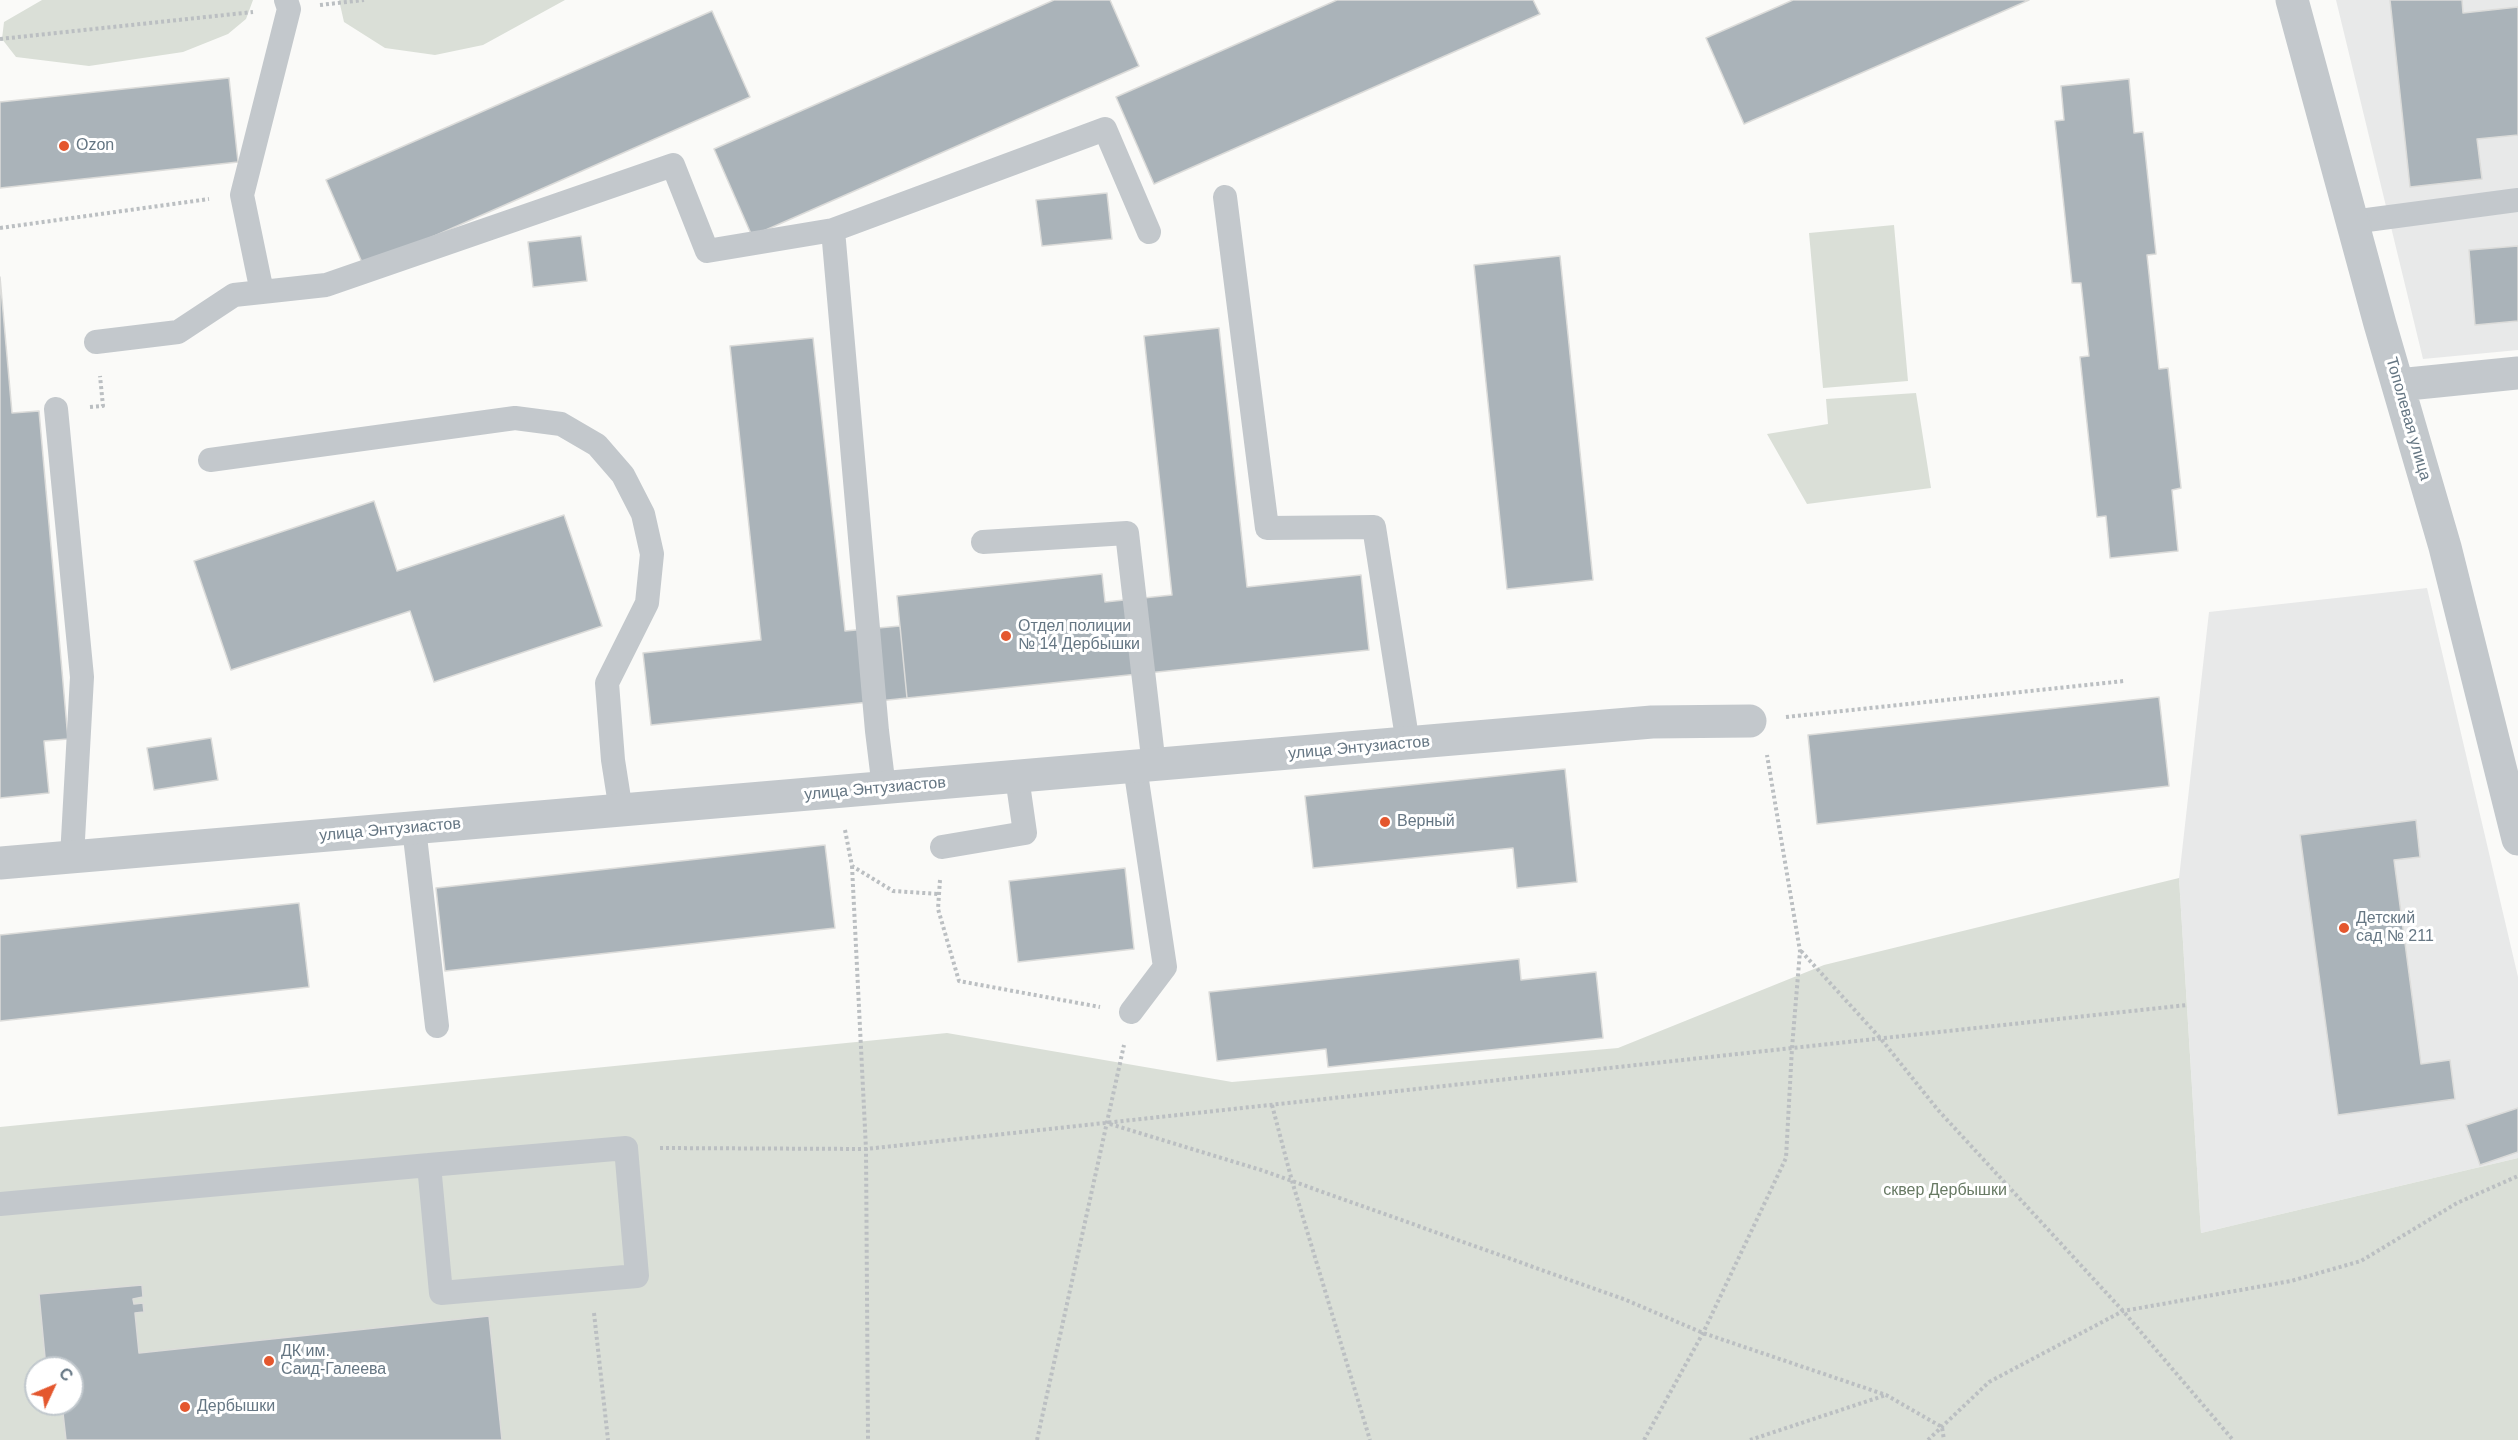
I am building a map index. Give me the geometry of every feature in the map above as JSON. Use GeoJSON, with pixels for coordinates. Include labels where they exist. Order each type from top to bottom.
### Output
{"type":"FeatureCollection","features":[{"type":"Feature","properties":{"kind":"street","name":"Тополевая улица"},"geometry":{"type":"LineString","coordinates":[[2292,0],[2352,222],[2445,547],[2518,840]]}},
{"type":"Feature","properties":{"kind":"street"},"geometry":{"type":"LineString","coordinates":[[2398,385],[2518,373]]}},
{"type":"Feature","properties":{"kind":"street","name":"улица Энтузиастов"},"geometry":{"type":"LineString","coordinates":[[0,863],[1652,722],[1750,721]]}},
{"type":"Feature","properties":{"kind":"lane"},"geometry":{"type":"LineString","coordinates":[[262,292],[242,195],[288,4]]}},
{"type":"Feature","properties":{"kind":"lane"},"geometry":{"type":"LineString","coordinates":[[96,342],[178,332],[234,295],[326,285],[673,165],[707,251],[833,230],[1105,129],[1149,232]]}},
{"type":"Feature","properties":{"kind":"lane"},"geometry":{"type":"LineString","coordinates":[[1225,197],[1267,528],[1374,526],[1408,744]]}},
{"type":"Feature","properties":{"kind":"lane"},"geometry":{"type":"LineString","coordinates":[[2352,222],[2518,200]]}},
{"type":"Feature","properties":{"kind":"lane"},"geometry":{"type":"LineString","coordinates":[[833,230],[884,788]]}},
{"type":"Feature","properties":{"kind":"lane"},"geometry":{"type":"LineString","coordinates":[[56,409],[82,677],[72,857]]}},
{"type":"Feature","properties":{"kind":"lane"},"geometry":{"type":"LineString","coordinates":[[210,460],[515,418],[561,424],[597,445],[623,475],[638,504],[643,514],[652,554],[647,603],[607,683],[613,760],[621,811]]}},
{"type":"Feature","properties":{"kind":"lane"},"geometry":{"type":"LineString","coordinates":[[983,542],[1127,533],[1144,766],[1165,967],[1131,1012]]}},
{"type":"Feature","properties":{"kind":"lane"},"geometry":{"type":"LineString","coordinates":[[942,847],[1025,833],[1017,777]]}},
{"type":"Feature","properties":{"kind":"lane"},"geometry":{"type":"LineString","coordinates":[[414,828],[437,1026]]}},
{"type":"Feature","properties":{"kind":"lane"},"geometry":{"type":"LineString","coordinates":[[0,1204],[429,1165],[626,1148],[638,1276],[441,1293],[429,1165]]}},
{"type":"Feature","properties":{"kind":"path"},"geometry":{"type":"LineString","coordinates":[[0,39],[288,4],[364,0]]}},
{"type":"Feature","properties":{"kind":"path"},"geometry":{"type":"LineString","coordinates":[[0,228],[242,195]]}},
{"type":"Feature","properties":{"kind":"path"},"geometry":{"type":"LineString","coordinates":[[56,409],[103,406],[96,342]]}},
{"type":"Feature","properties":{"kind":"path"},"geometry":{"type":"LineString","coordinates":[[1750,721],[2124,681]]}},
{"type":"Feature","properties":{"kind":"path"},"geometry":{"type":"LineString","coordinates":[[1644,1440],[1703,1333],[1786,1158],[1800,951],[1762,727],[1750,721]]}},
{"type":"Feature","properties":{"kind":"path"},"geometry":{"type":"LineString","coordinates":[[838,792],[852,866],[866,1149],[868,1440]]}},
{"type":"Feature","properties":{"kind":"path"},"geometry":{"type":"LineString","coordinates":[[942,847],[938,909],[958,981],[1131,1012],[1037,1440]]}},
{"type":"Feature","properties":{"kind":"path"},"geometry":{"type":"LineString","coordinates":[[852,866],[893,891],[939,894]]}},
{"type":"Feature","properties":{"kind":"path"},"geometry":{"type":"LineString","coordinates":[[1800,951],[1881,1038],[1938,1110],[2123,1311],[2233,1440]]}},
{"type":"Feature","properties":{"kind":"path"},"geometry":{"type":"LineString","coordinates":[[626,1148],[866,1149],[2187,1005]]}},
{"type":"Feature","properties":{"kind":"path"},"geometry":{"type":"LineString","coordinates":[[1272,1105],[1292,1181],[1370,1440]]}},
{"type":"Feature","properties":{"kind":"path"},"geometry":{"type":"LineString","coordinates":[[1107,1123],[1292,1181],[1626,1300],[1703,1333],[1886,1395],[1942,1427]]}},
{"type":"Feature","properties":{"kind":"path"},"geometry":{"type":"LineString","coordinates":[[1928,1440],[1989,1382],[2123,1311],[2291,1281],[2361,1261],[2457,1203],[2518,1176]]}},
{"type":"Feature","properties":{"kind":"path"},"geometry":{"type":"LineString","coordinates":[[591,1280],[608,1440]]}},
{"type":"Feature","properties":{"kind":"path"},"geometry":{"type":"LineString","coordinates":[[1750,1440],[1886,1395]]}},
{"type":"Feature","properties":{"kind":"path"},"geometry":{"type":"LineString","coordinates":[[1942,1427],[1944,1440]]}},
{"type":"Feature","properties":{"kind":"shaded area"},"geometry":{"type":"Polygon","coordinates":[[[2336,0],[2518,0],[2518,350],[2423,359],[2336,0]]]}},
{"type":"Feature","properties":{"kind":"shaded area","name":"Детский сад № 211"},"geometry":{"type":"Polygon","coordinates":[[[2427,588],[2518,977],[2518,1158],[2201,1233],[2179,878],[2209,612],[2427,588]]]}},
{"type":"Feature","properties":{"kind":"green space"},"geometry":{"type":"Polygon","coordinates":[[[42,0],[253,0],[246,19],[228,34],[183,52],[89,66],[16,57],[2,39],[4,22],[42,0]]]}},
{"type":"Feature","properties":{"kind":"green space"},"geometry":{"type":"Polygon","coordinates":[[[339,0],[565,0],[483,45],[435,55],[385,48],[344,22],[339,0]]]}},
{"type":"Feature","properties":{"kind":"green space"},"geometry":{"type":"Polygon","coordinates":[[[1894,225],[1908,381],[1823,388],[1809,233],[1894,225]]]}},
{"type":"Feature","properties":{"kind":"green space"},"geometry":{"type":"Polygon","coordinates":[[[1916,393],[1931,488],[1807,504],[1767,434],[1828,424],[1826,399],[1916,393]]]}},
{"type":"Feature","properties":{"kind":"green space","name":"сквер Дербышки"},"geometry":{"type":"Polygon","coordinates":[[[2179,878],[2201,1233],[2518,1158],[2518,1440],[0,1440],[0,1127],[947,1033],[1232,1082],[1618,1048],[1824,965],[2179,878]]]}},
{"type":"Feature","properties":{"kind":"building"},"geometry":{"type":"Polygon","coordinates":[[[1054,0],[1110,0],[1139,66],[752,236],[714,149],[1054,0]]]}},
{"type":"Feature","properties":{"kind":"building"},"geometry":{"type":"Polygon","coordinates":[[[1337,0],[1533,0],[1540,14],[1154,184],[1116,97],[1337,0]]]}},
{"type":"Feature","properties":{"kind":"building"},"geometry":{"type":"Polygon","coordinates":[[[1793,0],[2029,0],[1744,124],[1706,38],[1793,0]]]}},
{"type":"Feature","properties":{"kind":"building"},"geometry":{"type":"Polygon","coordinates":[[[2390,0],[2462,0],[2463,13],[2518,7],[2518,135],[2477,139],[2482,179],[2410,187],[2390,0]]]}},
{"type":"Feature","properties":{"kind":"building"},"geometry":{"type":"Polygon","coordinates":[[[712,11],[750,97],[364,267],[326,180],[712,11]]]}},
{"type":"Feature","properties":{"kind":"building"},"geometry":{"type":"Polygon","coordinates":[[[229,78],[238,162],[0,188],[0,102],[229,78]]]}},
{"type":"Feature","properties":{"kind":"building"},"geometry":{"type":"Polygon","coordinates":[[[2129,79],[2134,133],[2143,132],[2156,254],[2147,255],[2159,369],[2168,368],[2181,488],[2172,490],[2178,551],[2110,558],[2106,516],[2097,517],[2080,357],[2089,356],[2081,283],[2072,283],[2055,121],[2064,120],[2061,86],[2129,79]]]}},
{"type":"Feature","properties":{"kind":"building"},"geometry":{"type":"Polygon","coordinates":[[[1107,193],[1112,239],[1042,246],[1036,200],[1107,193]]]}},
{"type":"Feature","properties":{"kind":"building"},"geometry":{"type":"Polygon","coordinates":[[[581,236],[587,281],[533,287],[528,242],[581,236]]]}},
{"type":"Feature","properties":{"kind":"building"},"geometry":{"type":"Polygon","coordinates":[[[2518,246],[2518,321],[2475,325],[2469,250],[2518,246]]]}},
{"type":"Feature","properties":{"kind":"building"},"geometry":{"type":"Polygon","coordinates":[[[1560,256],[1593,580],[1507,589],[1474,265],[1560,256]]]}},
{"type":"Feature","properties":{"kind":"building"},"geometry":{"type":"Polygon","coordinates":[[[0,277],[12,413],[39,411],[68,739],[44,741],[49,793],[0,798],[0,277]]]}},
{"type":"Feature","properties":{"kind":"building"},"geometry":{"type":"Polygon","coordinates":[[[1219,328],[1247,587],[1361,575],[1369,650],[907,698],[897,596],[1102,574],[1105,602],[1172,595],[1144,336],[1219,328]]]}},
{"type":"Feature","properties":{"kind":"building"},"geometry":{"type":"Polygon","coordinates":[[[813,338],[845,631],[900,626],[907,698],[651,725],[643,653],[761,640],[730,346],[813,338]]]}},
{"type":"Feature","properties":{"kind":"building"},"geometry":{"type":"Polygon","coordinates":[[[374,501],[397,571],[564,515],[602,626],[434,682],[410,611],[231,670],[194,561],[374,501]]]}},
{"type":"Feature","properties":{"kind":"building"},"geometry":{"type":"Polygon","coordinates":[[[2159,697],[2169,786],[1817,824],[1808,735],[2159,697]]]}},
{"type":"Feature","properties":{"kind":"building"},"geometry":{"type":"Polygon","coordinates":[[[211,738],[218,780],[154,790],[147,748],[211,738]]]}},
{"type":"Feature","properties":{"kind":"building"},"geometry":{"type":"Polygon","coordinates":[[[1565,769],[1577,882],[1517,888],[1513,848],[1313,868],[1305,796],[1565,769]]]}},
{"type":"Feature","properties":{"kind":"building"},"geometry":{"type":"Polygon","coordinates":[[[2416,820],[2420,857],[2394,860],[2421,1064],[2450,1060],[2455,1099],[2338,1115],[2300,835],[2416,820]]]}},
{"type":"Feature","properties":{"kind":"building"},"geometry":{"type":"Polygon","coordinates":[[[825,845],[835,928],[445,971],[436,888],[825,845]]]}},
{"type":"Feature","properties":{"kind":"building"},"geometry":{"type":"Polygon","coordinates":[[[1125,868],[1134,949],[1018,962],[1009,881],[1125,868]]]}},
{"type":"Feature","properties":{"kind":"building"},"geometry":{"type":"Polygon","coordinates":[[[299,903],[309,987],[0,1021],[0,935],[299,903]]]}},
{"type":"Feature","properties":{"kind":"building"},"geometry":{"type":"Polygon","coordinates":[[[1519,959],[1521,980],[1596,972],[1603,1038],[1328,1067],[1326,1049],[1217,1061],[1209,992],[1519,959]]]}},
{"type":"Feature","properties":{"kind":"building"},"geometry":{"type":"Polygon","coordinates":[[[2518,1108],[2518,1152],[2480,1165],[2466,1125],[2518,1108]]]}},
{"type":"Feature","properties":{"kind":"building","name":"ДК им. Саид-Галеева"},"geometry":{"type":"Polygon","coordinates":[[[142,1285],[143,1297],[133,1299],[134,1304],[143,1303],[144,1312],[135,1313],[139,1353],[489,1316],[502,1440],[66,1440],[63,1416],[84,1416],[84,1356],[45,1356],[39,1294],[142,1285]]]}},
{"type":"Feature","properties":{"kind":"place","name":"Ozon"},"geometry":{"type":"Point","coordinates":[64,146]}},
{"type":"Feature","properties":{"kind":"place","name":"Отдел полиции № 14 Дербышки"},"geometry":{"type":"Point","coordinates":[1006,636]}},
{"type":"Feature","properties":{"kind":"place","name":"Верный"},"geometry":{"type":"Point","coordinates":[1385,822]}},
{"type":"Feature","properties":{"kind":"place","name":"Детский сад № 211"},"geometry":{"type":"Point","coordinates":[2344,928]}},
{"type":"Feature","properties":{"kind":"place","name":"ДК им. Саид-Галеева"},"geometry":{"type":"Point","coordinates":[269,1361]}},
{"type":"Feature","properties":{"kind":"place","name":"Дербышки"},"geometry":{"type":"Point","coordinates":[185,1407]}}]}
